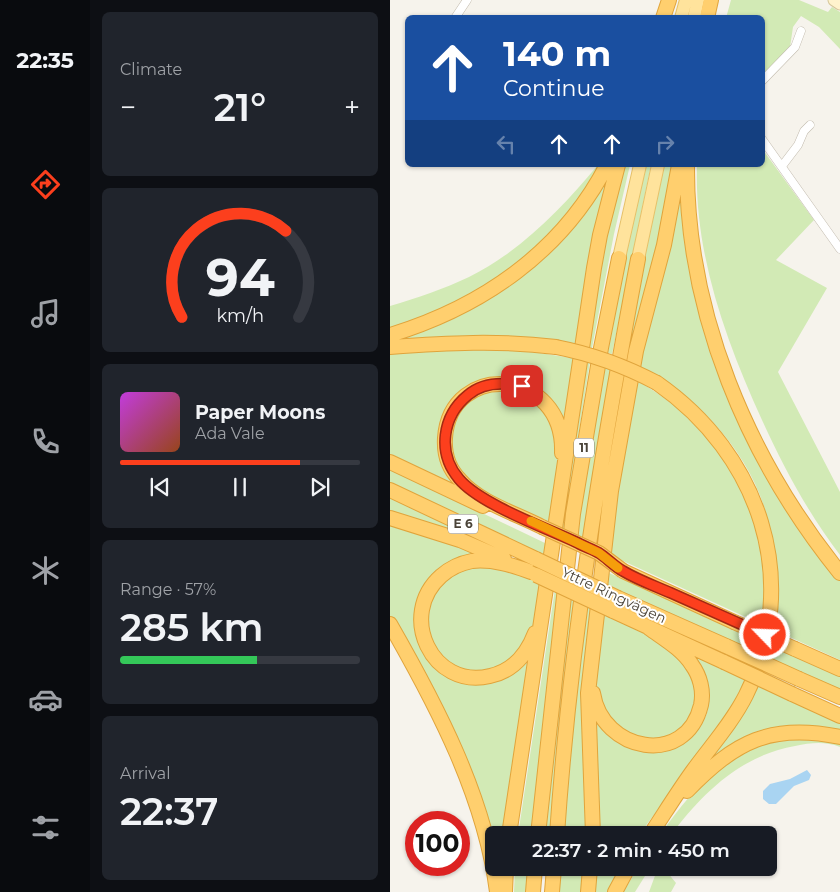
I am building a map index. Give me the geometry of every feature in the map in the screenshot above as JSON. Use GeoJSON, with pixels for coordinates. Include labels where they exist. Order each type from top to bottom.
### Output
{"type":"FeatureCollection","features":[{"type":"Feature","properties":{"kind":"highway"},"geometry":{"type":"LineString","coordinates":[[664,15],[669,0]]}},
{"type":"Feature","properties":{"kind":"highway"},"geometry":{"type":"LineString","coordinates":[[708,15],[711,0]]}},
{"type":"Feature","properties":{"kind":"highway"},"geometry":{"type":"LineString","coordinates":[[390,335],[450,313],[512,276],[544,250],[574,217],[606,167]]}},
{"type":"Feature","properties":{"kind":"highway"},"geometry":{"type":"LineString","coordinates":[[510,826],[539,573],[557,514],[596,260],[618,167]]}},
{"type":"Feature","properties":{"kind":"highway"},"geometry":{"type":"LineString","coordinates":[[593,826],[588,693],[619,439],[642,326],[671,217],[679,167]]}},
{"type":"Feature","properties":{"kind":"highway"},"geometry":{"type":"LineString","coordinates":[[687,167],[689,205],[698,273],[711,328],[731,387],[752,435],[780,488],[802,522],[840,573]]}},
{"type":"Feature","properties":{"kind":"highway","name":"11"},"geometry":{"type":"LineString","coordinates":[[539,826],[573,514],[601,348],[619,258]]}},
{"type":"Feature","properties":{"kind":"highway","name":"11"},"geometry":{"type":"LineString","coordinates":[[558,826],[575,650],[593,513],[638,259]]}},
{"type":"Feature","properties":{"kind":"highway"},"geometry":{"type":"LineString","coordinates":[[390,347],[474,342],[531,344],[574,350],[619,364],[657,383],[703,421],[721,442],[741,471],[762,525],[770,564],[769,626],[756,670],[737,711],[684,782],[656,826]]}},
{"type":"Feature","properties":{"kind":"highway"},"geometry":{"type":"LineString","coordinates":[[541,529],[474,492],[451,469],[446,455],[446,428],[456,407],[470,393],[494,384],[522,386],[544,401],[551,410],[557,420],[562,448],[557,514]]}},
{"type":"Feature","properties":{"kind":"highway","name":"Yttre Ringvägen"},"geometry":{"type":"LineString","coordinates":[[390,462],[541,529],[623,571],[840,669]]}},
{"type":"Feature","properties":{"kind":"highway","name":"Yttre Ringvägen"},"geometry":{"type":"LineString","coordinates":[[390,490],[536,559],[616,604],[726,646],[840,697]]}},
{"type":"Feature","properties":{"kind":"highway"},"geometry":{"type":"LineString","coordinates":[[390,518],[460,540],[616,604],[681,652],[692,665],[698,675],[702,688],[702,698],[699,712],[692,726],[682,736],[656,746],[643,745],[624,739],[605,723],[596,707],[593,694],[593,644]]}},
{"type":"Feature","properties":{"kind":"highway"},"geometry":{"type":"LineString","coordinates":[[471,561],[485,561],[500,562],[539,573],[536,631],[530,646],[521,659],[498,674],[482,678],[465,676],[450,670],[435,657],[423,635],[421,612],[427,593],[447,571],[471,561]]}},
{"type":"Feature","properties":{"kind":"highway"},"geometry":{"type":"LineString","coordinates":[[390,624],[439,719],[475,802],[498,892]]}},
{"type":"Feature","properties":{"kind":"highway"},"geometry":{"type":"LineString","coordinates":[[649,628],[840,716]]}},
{"type":"Feature","properties":{"kind":"highway"},"geometry":{"type":"LineString","coordinates":[[664,814],[714,764],[729,753],[759,737],[779,732],[819,732],[840,736]]}},
{"type":"Feature","properties":{"kind":"highway"},"geometry":{"type":"LineString","coordinates":[[505,892],[506,876]]}},
{"type":"Feature","properties":{"kind":"highway"},"geometry":{"type":"LineString","coordinates":[[533,892],[534,876]]}},
{"type":"Feature","properties":{"kind":"highway"},"geometry":{"type":"LineString","coordinates":[[552,892],[553,876]]}},
{"type":"Feature","properties":{"kind":"highway"},"geometry":{"type":"LineString","coordinates":[[588,892],[589,876]]}},
{"type":"Feature","properties":{"kind":"highway"},"geometry":{"type":"LineString","coordinates":[[615,892],[624,876]]}},
{"type":"Feature","properties":{"kind":"main road"},"geometry":{"type":"LineString","coordinates":[[682,15],[686,0]]}},
{"type":"Feature","properties":{"kind":"main road"},"geometry":{"type":"LineString","coordinates":[[695,15],[698,0]]}},
{"type":"Feature","properties":{"kind":"main road","name":"11"},"geometry":{"type":"LineString","coordinates":[[619,258],[640,167]]}},
{"type":"Feature","properties":{"kind":"main road","name":"11"},"geometry":{"type":"LineString","coordinates":[[638,259],[658,167]]}},
{"type":"Feature","properties":{"kind":"street"},"geometry":{"type":"LineString","coordinates":[[457,15],[466,0]]}},
{"type":"Feature","properties":{"kind":"street"},"geometry":{"type":"LineString","coordinates":[[834,0],[840,4]]}},
{"type":"Feature","properties":{"kind":"street"},"geometry":{"type":"LineString","coordinates":[[765,78],[795,46],[801,31]]}},
{"type":"Feature","properties":{"kind":"street"},"geometry":{"type":"LineString","coordinates":[[782,166],[798,145],[804,131],[810,125]]}},
{"type":"Feature","properties":{"kind":"street"},"geometry":{"type":"LineString","coordinates":[[765,143],[840,249]]}},
{"type":"Feature","properties":{"kind":"green space"},"geometry":{"type":"Polygon","coordinates":[[[731,0],[799,0],[828,12],[832,7],[840,12],[840,49],[819,27],[801,16],[793,27],[790,47],[765,75],[765,15],[727,15],[731,0]]]}},
{"type":"Feature","properties":{"kind":"green space"},"geometry":{"type":"Polygon","coordinates":[[[765,153],[814,220],[776,260],[827,288],[778,372],[840,492],[840,555],[817,523],[797,490],[762,420],[736,359],[715,296],[707,264],[697,198],[697,167],[765,167],[765,153]]]}},
{"type":"Feature","properties":{"kind":"green space"},"geometry":{"type":"Polygon","coordinates":[[[596,167],[601,167],[595,179],[545,243],[474,295],[390,331],[390,306],[430,293],[488,267],[523,242],[570,197],[596,167]]]}},
{"type":"Feature","properties":{"kind":"green space"},"geometry":{"type":"Polygon","coordinates":[[[612,167],[579,345],[531,338],[484,336],[390,341],[501,288],[612,167]]]}},
{"type":"Feature","properties":{"kind":"green space"},"geometry":{"type":"Polygon","coordinates":[[[622,167],[630,167],[614,234],[592,348],[587,346],[598,269],[622,167]]]}},
{"type":"Feature","properties":{"kind":"green space"},"geometry":{"type":"Polygon","coordinates":[[[643,167],[651,167],[612,354],[605,352],[643,167]]]}},
{"type":"Feature","properties":{"kind":"green space"},"geometry":{"type":"Polygon","coordinates":[[[663,167],[674,167],[665,221],[629,361],[625,359],[663,167]]]}},
{"type":"Feature","properties":{"kind":"green space"},"geometry":{"type":"Polygon","coordinates":[[[681,167],[724,383],[840,581],[840,660],[772,629],[770,534],[764,508],[754,482],[723,434],[704,413],[660,377],[637,365],[681,167]]]}},
{"type":"Feature","properties":{"kind":"green space"},"geometry":{"type":"Polygon","coordinates":[[[515,349],[578,359],[566,439],[556,410],[493,381],[445,419],[460,488],[390,454],[390,350],[515,349]]]}},
{"type":"Feature","properties":{"kind":"green space"},"geometry":{"type":"Polygon","coordinates":[[[585,361],[590,362],[563,533],[559,531],[585,361]]]}},
{"type":"Feature","properties":{"kind":"green space"},"geometry":{"type":"Polygon","coordinates":[[[602,366],[611,369],[583,543],[575,539],[602,366]]]}},
{"type":"Feature","properties":{"kind":"green space"},"geometry":{"type":"Polygon","coordinates":[[[634,379],[661,396],[685,415],[706,436],[740,485],[751,513],[759,543],[764,574],[761,624],[610,555],[634,379]]]}},
{"type":"Feature","properties":{"kind":"green space"},"geometry":{"type":"Polygon","coordinates":[[[495,388],[533,397],[553,423],[559,459],[550,527],[523,515],[466,482],[453,461],[449,438],[451,425],[464,403],[495,388]]]}},
{"type":"Feature","properties":{"kind":"green space"},"geometry":{"type":"Polygon","coordinates":[[[390,469],[547,544],[545,557],[390,484],[390,469]]]}},
{"type":"Feature","properties":{"kind":"green space"},"geometry":{"type":"Polygon","coordinates":[[[390,498],[460,531],[459,536],[390,514],[390,498]]]}},
{"type":"Feature","properties":{"kind":"green space"},"geometry":{"type":"Polygon","coordinates":[[[390,522],[438,536],[483,558],[424,590],[431,660],[481,681],[535,643],[506,826],[485,826],[485,835],[397,627],[390,617],[390,522]]]}},
{"type":"Feature","properties":{"kind":"green space"},"geometry":{"type":"Polygon","coordinates":[[[474,565],[515,571],[540,583],[534,622],[529,639],[521,653],[492,672],[476,673],[450,665],[430,643],[426,606],[448,575],[474,565]]]}},
{"type":"Feature","properties":{"kind":"green space"},"geometry":{"type":"Polygon","coordinates":[[[607,572],[757,640],[754,653],[606,585],[607,572]]]}},
{"type":"Feature","properties":{"kind":"green space"},"geometry":{"type":"Polygon","coordinates":[[[555,589],[560,591],[532,826],[519,826],[555,589]]]}},
{"type":"Feature","properties":{"kind":"green space"},"geometry":{"type":"Polygon","coordinates":[[[568,596],[576,600],[550,826],[541,826],[568,596]]]}},
{"type":"Feature","properties":{"kind":"green space"},"geometry":{"type":"Polygon","coordinates":[[[587,606],[591,607],[586,826],[562,826],[587,606]]]}},
{"type":"Feature","properties":{"kind":"green space"},"geometry":{"type":"Polygon","coordinates":[[[602,612],[656,638],[686,662],[697,691],[692,718],[669,738],[636,739],[609,720],[596,684],[602,612]]]}},
{"type":"Feature","properties":{"kind":"green space"},"geometry":{"type":"Polygon","coordinates":[[[769,645],[840,676],[840,691],[765,658],[769,645]]]}},
{"type":"Feature","properties":{"kind":"green space"},"geometry":{"type":"Polygon","coordinates":[[[687,653],[746,678],[737,699],[712,739],[646,826],[597,826],[595,713],[600,721],[668,749],[689,737],[706,717],[708,700],[687,653]]]}},
{"type":"Feature","properties":{"kind":"green space"},"geometry":{"type":"Polygon","coordinates":[[[758,681],[840,719],[840,733],[793,729],[703,770],[740,716],[758,681]]]}},
{"type":"Feature","properties":{"kind":"green space"},"geometry":{"type":"Polygon","coordinates":[[[771,738],[840,740],[840,747],[823,743],[807,744],[776,751],[758,758],[725,778],[696,805],[678,826],[666,826],[707,778],[736,755],[771,738]]]}},
{"type":"Feature","properties":{"kind":"green space"},"geometry":{"type":"Polygon","coordinates":[[[515,876],[528,876],[527,892],[514,892],[515,876]]]}},
{"type":"Feature","properties":{"kind":"green space"},"geometry":{"type":"Polygon","coordinates":[[[557,876],[582,876],[581,892],[556,892],[557,876]]]}},
{"type":"Feature","properties":{"kind":"green space"},"geometry":{"type":"Polygon","coordinates":[[[593,876],[615,876],[607,892],[591,892],[593,876]]]}},
{"type":"Feature","properties":{"kind":"green space"},"geometry":{"type":"Polygon","coordinates":[[[633,876],[645,876],[635,892],[623,892],[633,876]]]}},
{"type":"Feature","properties":{"kind":"green space"},"geometry":{"type":"Polygon","coordinates":[[[655,876],[670,876],[676,883],[671,892],[649,892],[655,876]]]}},
{"type":"Feature","properties":{"kind":"water"},"geometry":{"type":"Polygon","coordinates":[[[807,770],[811,775],[809,780],[794,786],[776,804],[769,804],[763,799],[763,791],[770,784],[790,779],[807,770]]]}},
{"type":"Feature","properties":{"kind":"slow traffic"},"geometry":{"type":"LineString","coordinates":[[531,521],[599,553],[618,568]]}},
{"type":"Feature","properties":{"kind":"route"},"geometry":{"type":"LineString","coordinates":[[522,386],[494,384],[481,388],[470,393],[460,401],[452,413],[446,428],[444,442],[451,469],[460,480],[480,496],[599,553],[623,571],[765,635]]}}]}
